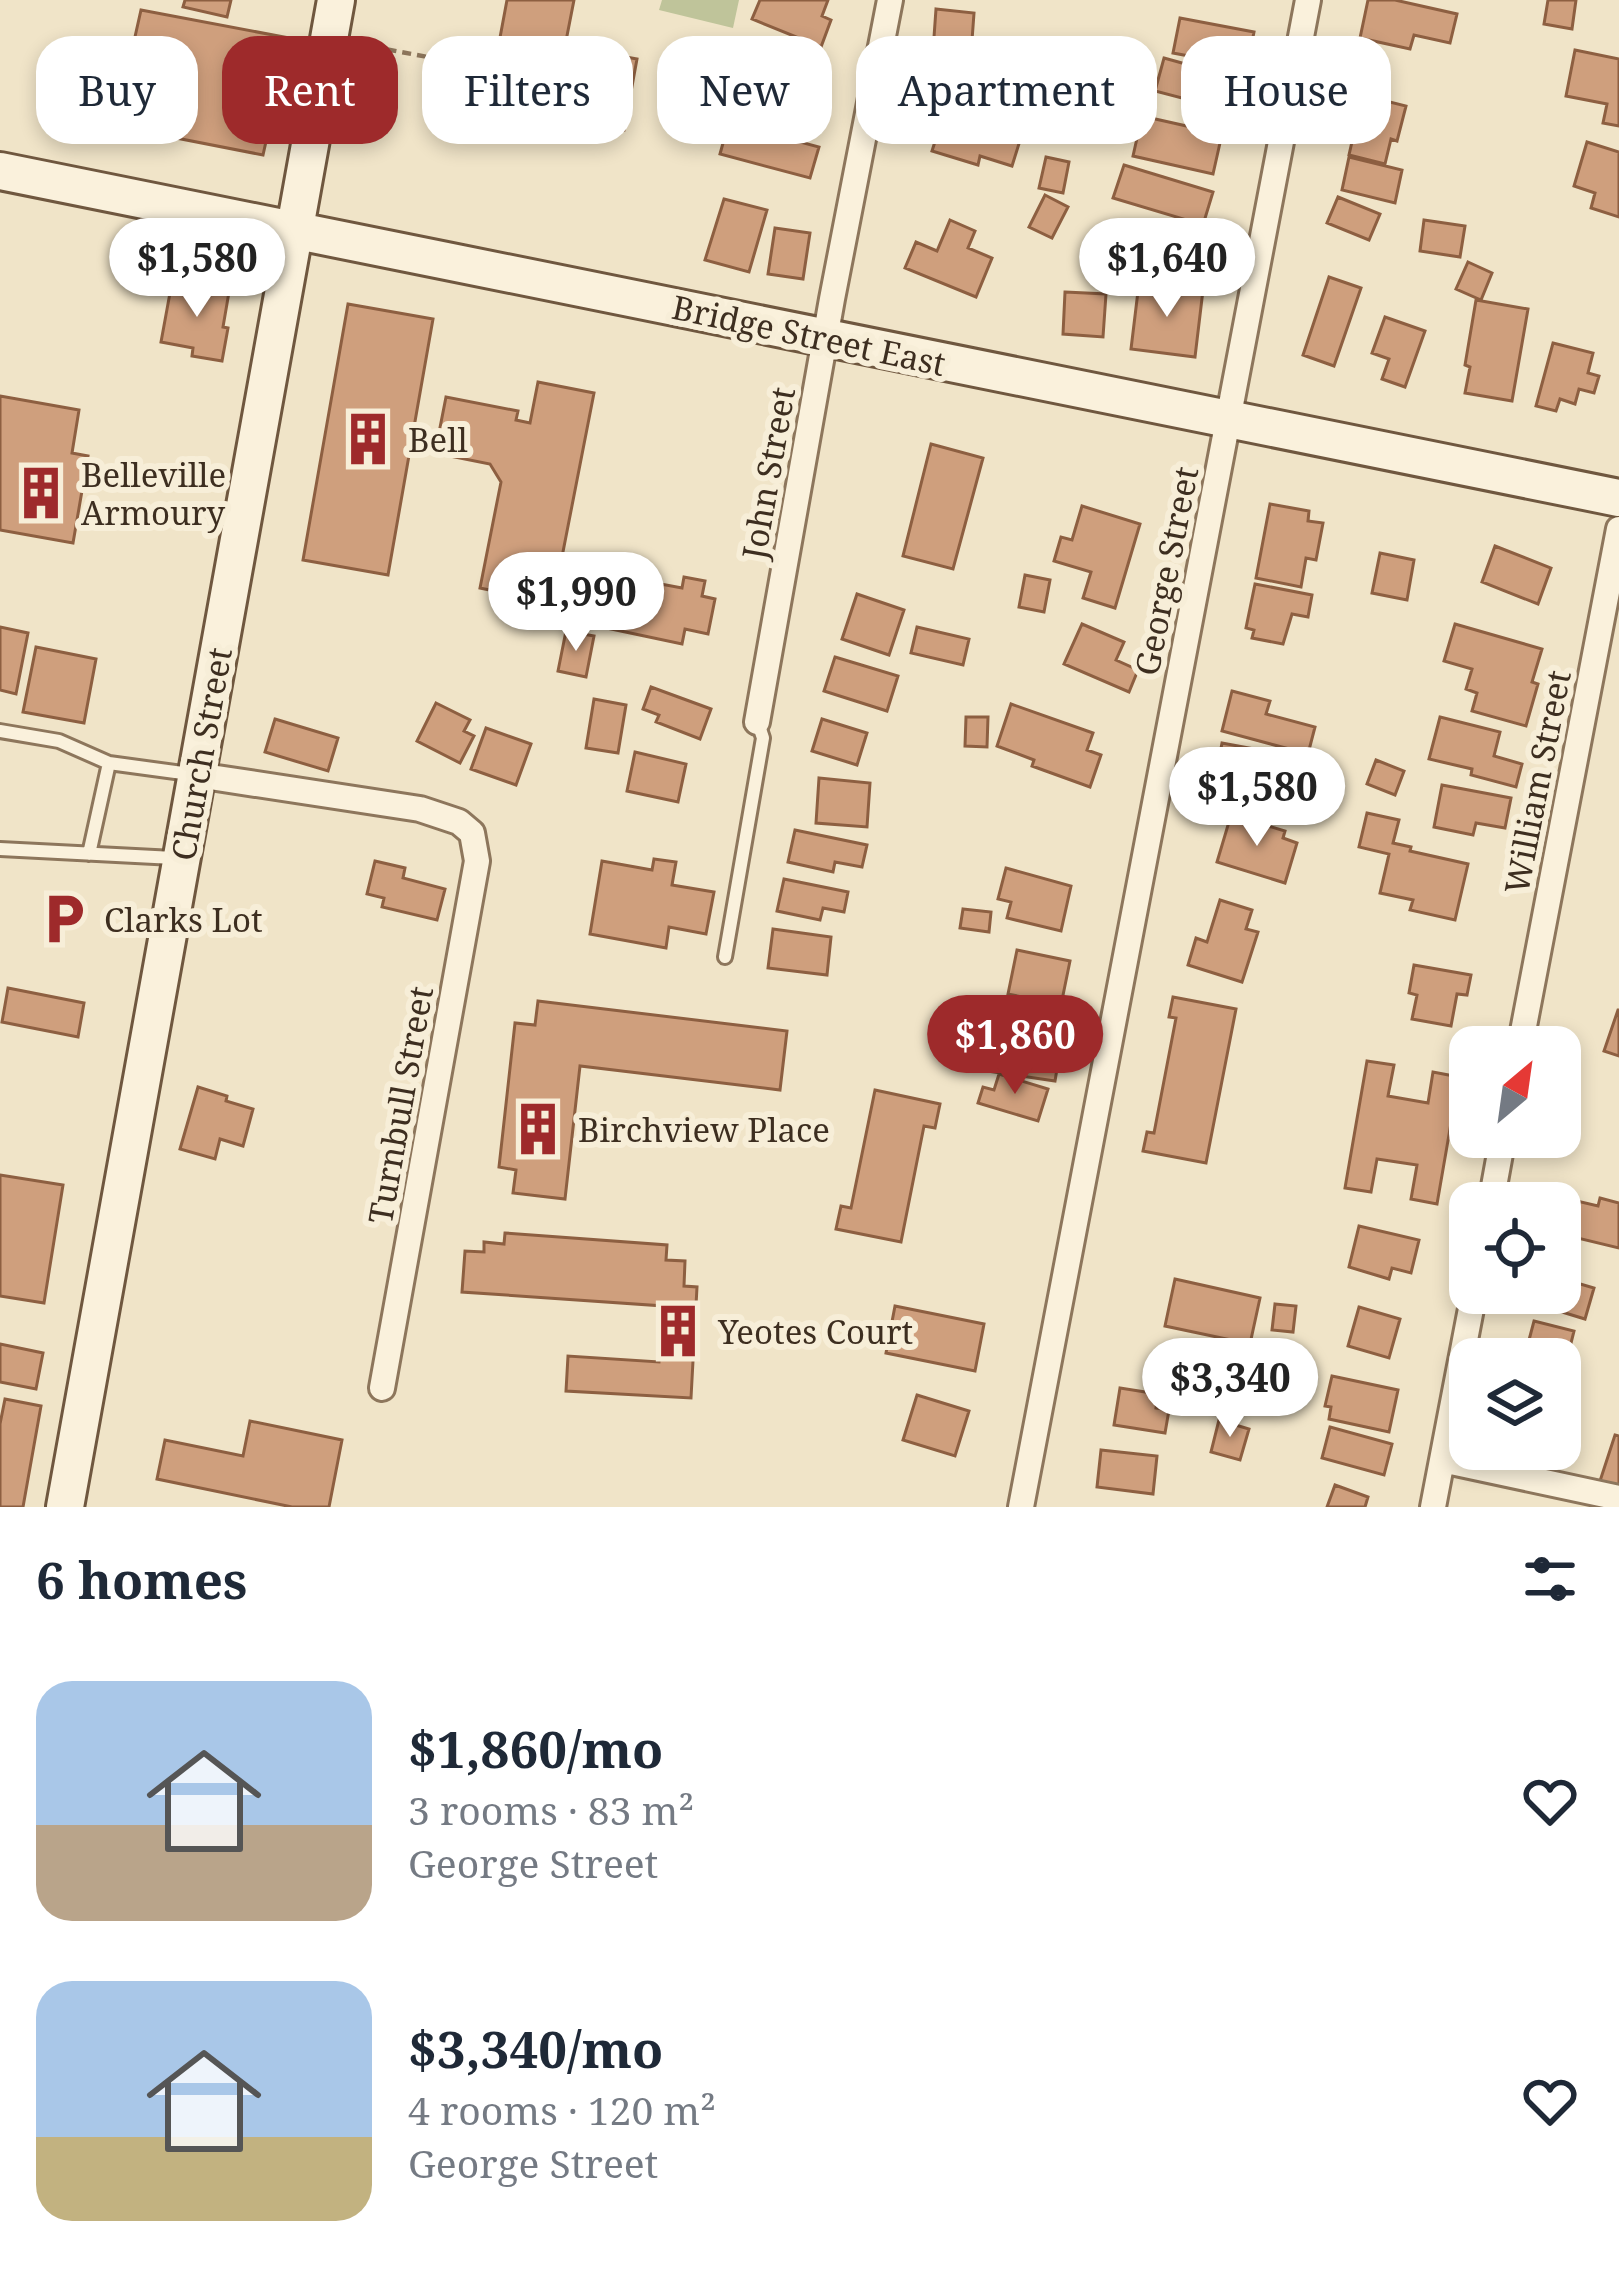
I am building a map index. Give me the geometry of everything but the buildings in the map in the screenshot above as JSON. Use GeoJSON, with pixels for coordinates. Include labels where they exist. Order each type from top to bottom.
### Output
{"type":"FeatureCollection","features":[{"type":"Feature","properties":{"kind":"street","name":"Church Street"},"geometry":{"type":"LineString","coordinates":[[65,1507],[336,0]]}},
{"type":"Feature","properties":{"kind":"street","name":"John Street"},"geometry":{"type":"LineString","coordinates":[[757,722],[890,0]]}},
{"type":"Feature","properties":{"kind":"street","name":"George Street"},"geometry":{"type":"LineString","coordinates":[[1021,1507],[1308,0]]}},
{"type":"Feature","properties":{"kind":"street","name":"Bridge Street East"},"geometry":{"type":"LineString","coordinates":[[0,171],[1228,422],[1619,497]]}},
{"type":"Feature","properties":{"kind":"street","name":"William Street"},"geometry":{"type":"LineString","coordinates":[[1524,1026],[1619,529]]}},
{"type":"Feature","properties":{"kind":"street","name":"Turnbull Street"},"geometry":{"type":"LineString","coordinates":[[197,775],[419,809],[459,822],[472,833],[477,861],[382,1388]]}},
{"type":"Feature","properties":{"kind":"street"},"geometry":{"type":"LineString","coordinates":[[1433,1507],[1470,1314]]}},
{"type":"Feature","properties":{"kind":"street"},"geometry":{"type":"LineString","coordinates":[[1442,1460],[1619,1498]]}},
{"type":"Feature","properties":{"kind":"lane","name":"John Street"},"geometry":{"type":"LineString","coordinates":[[725,957],[763,738],[757,722]]}},
{"type":"Feature","properties":{"kind":"lane"},"geometry":{"type":"LineString","coordinates":[[0,730],[59,741],[109,764],[197,775]]}},
{"type":"Feature","properties":{"kind":"lane"},"geometry":{"type":"LineString","coordinates":[[89,854],[109,764]]}},
{"type":"Feature","properties":{"kind":"lane"},"geometry":{"type":"LineString","coordinates":[[0,849],[182,859]]}},
{"type":"Feature","properties":{"kind":"green space"},"geometry":{"type":"Polygon","coordinates":[[[662,0],[739,0],[733,28],[659,10],[662,0]]]}},
{"type":"Feature","properties":{"kind":"place","name":"Bell"},"geometry":{"type":"Point","coordinates":[368,439]}},
{"type":"Feature","properties":{"kind":"place","name":"Belleville Armoury"},"geometry":{"type":"Point","coordinates":[41,493]}},
{"type":"Feature","properties":{"kind":"place","name":"Clarks Lot"},"geometry":{"type":"Point","coordinates":[64,919]}},
{"type":"Feature","properties":{"kind":"place","name":"Birchview Place"},"geometry":{"type":"Point","coordinates":[538,1129]}},
{"type":"Feature","properties":{"kind":"place","name":"Yeotes Court"},"geometry":{"type":"Point","coordinates":[678,1331]}}]}
